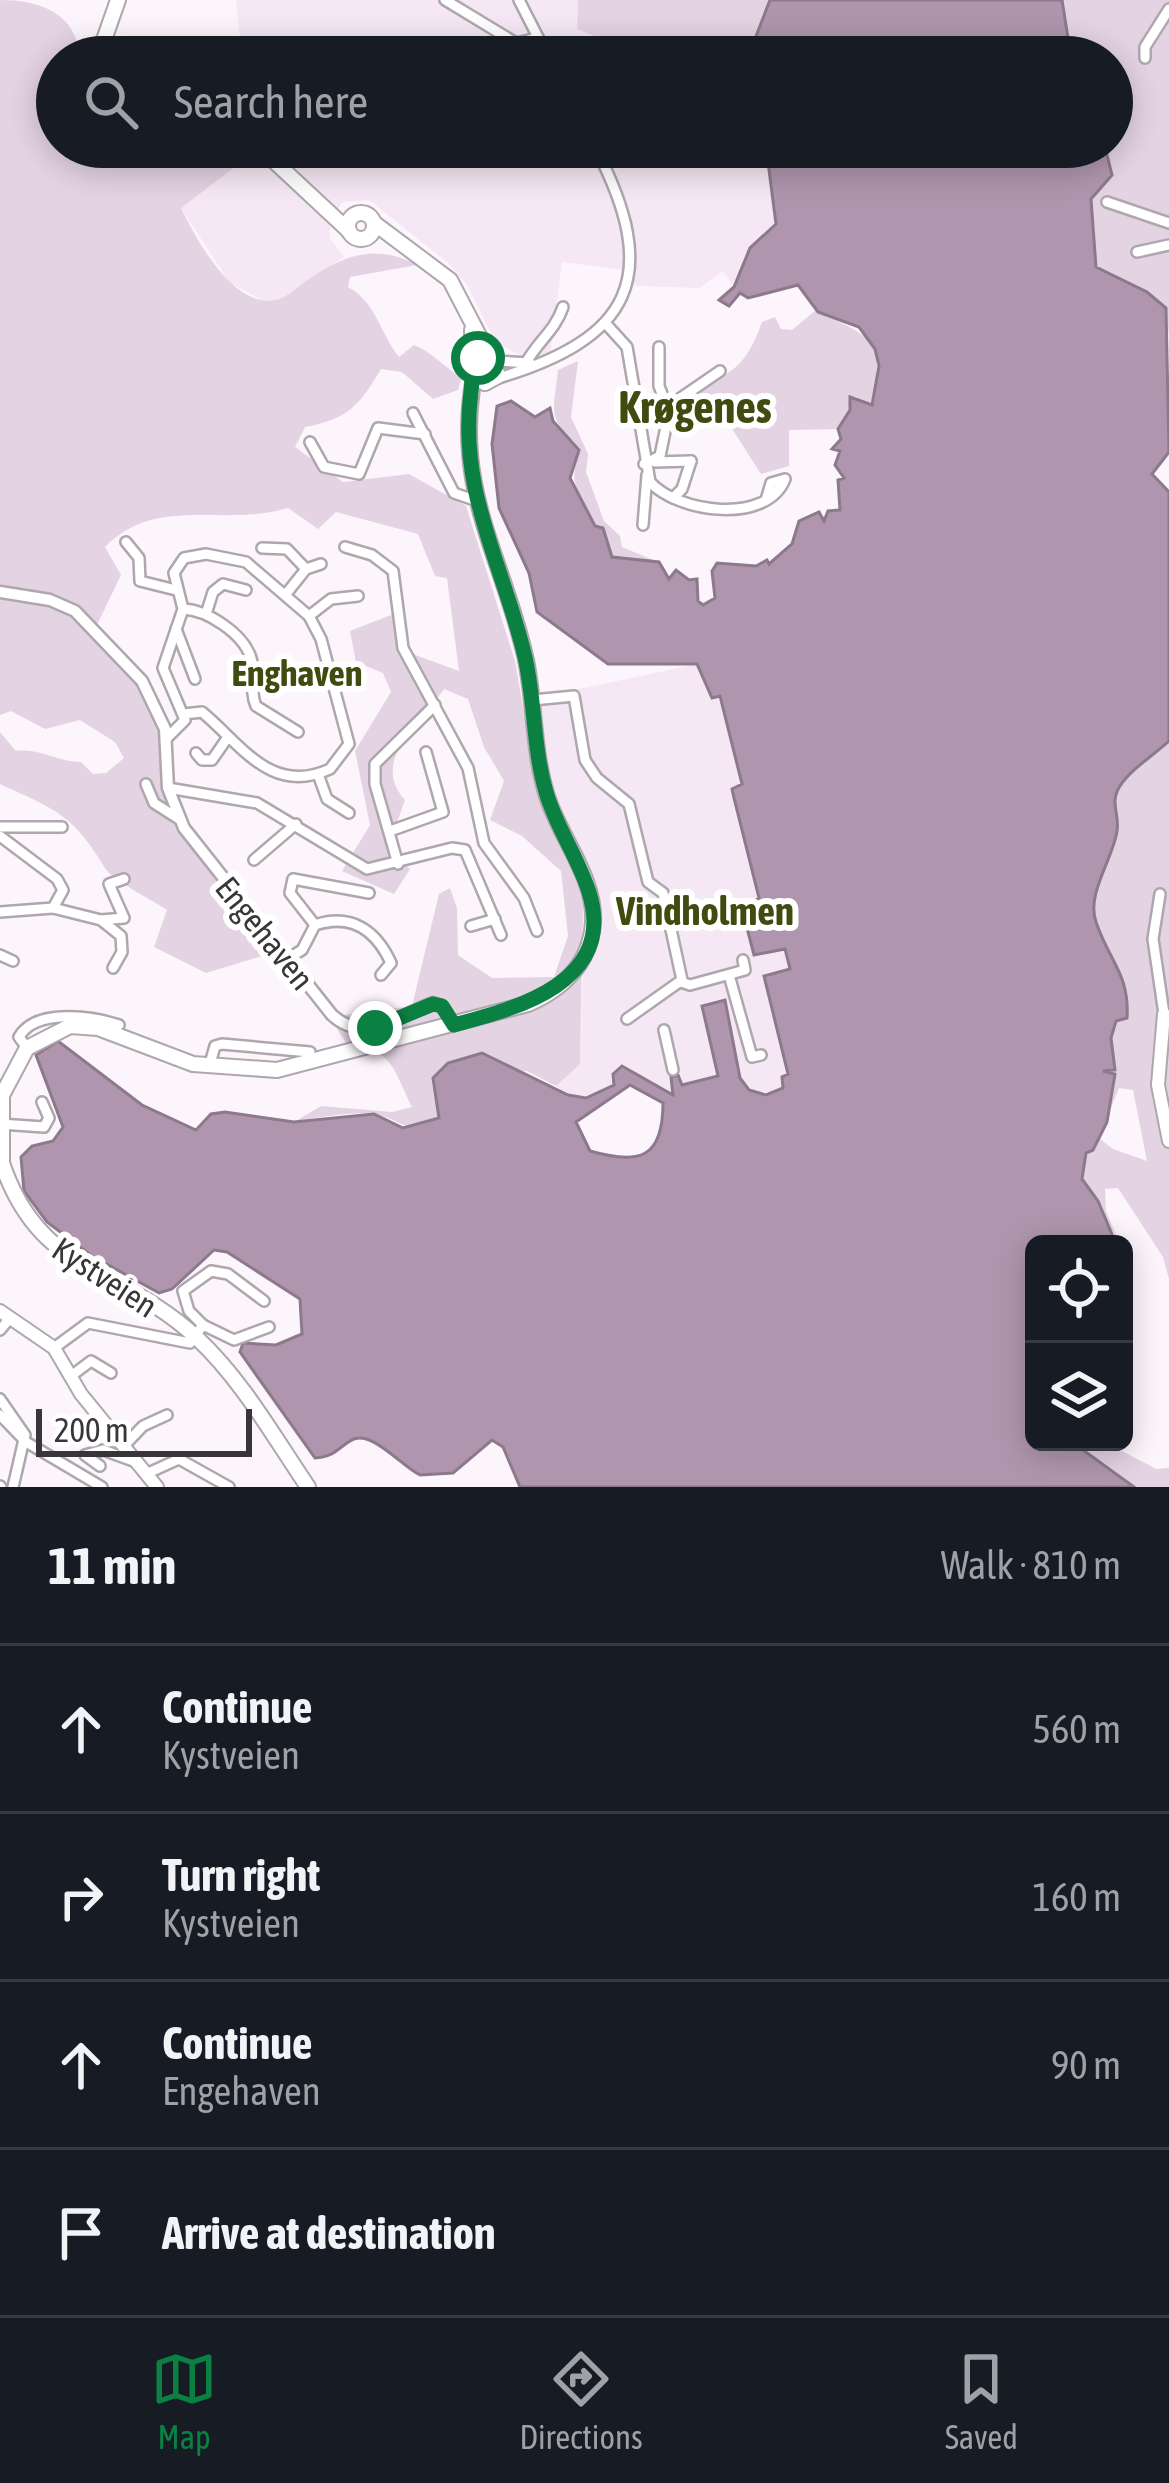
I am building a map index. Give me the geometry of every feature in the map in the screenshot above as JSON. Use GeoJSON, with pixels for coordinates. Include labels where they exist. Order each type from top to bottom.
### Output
{"type":"FeatureCollection","features":[{"type":"Feature","properties":{"kind":"main road"},"geometry":{"type":"LineString","coordinates":[[105,36],[118,0]]}},
{"type":"Feature","properties":{"kind":"main road"},"geometry":{"type":"LineString","coordinates":[[282,168],[355,238],[409,250]]}},
{"type":"Feature","properties":{"kind":"main road"},"geometry":{"type":"LineString","coordinates":[[325,209],[368,214],[450,280],[493,359]]}},
{"type":"Feature","properties":{"kind":"main road"},"geometry":{"type":"LineString","coordinates":[[349,230],[355,214]]}},
{"type":"Feature","properties":{"kind":"main road"},"geometry":{"type":"LineString","coordinates":[[368,238],[374,223]]}},
{"type":"Feature","properties":{"kind":"main road"},"geometry":{"type":"LineString","coordinates":[[473,325],[483,376]]}},
{"type":"Feature","properties":{"kind":"main road"},"geometry":{"type":"LineString","coordinates":[[27,1048],[56,1030],[88,1026],[209,1066],[247,1069],[379,1045],[454,1025],[550,994],[572,976],[589,946],[591,898],[547,797],[520,636],[474,500],[470,422],[493,359]]}},
{"type":"Feature","properties":{"kind":"main road"},"geometry":{"type":"LineString","coordinates":[[483,376],[493,359]]}},
{"type":"Feature","properties":{"kind":"main road"},"geometry":{"type":"LineString","coordinates":[[1164,1014],[1158,1085],[1169,1141]]}},
{"type":"Feature","properties":{"kind":"main road","name":"Kystveien"},"geometry":{"type":"LineString","coordinates":[[27,1048],[1,1096],[1,1166],[15,1200],[58,1249],[198,1335],[308,1487]]}},
{"type":"Feature","properties":{"kind":"main road"},"geometry":{"type":"LineString","coordinates":[[5,1315],[54,1348],[157,1487]]}},
{"type":"Feature","properties":{"kind":"street"},"geometry":{"type":"LineString","coordinates":[[445,0],[504,36]]}},
{"type":"Feature","properties":{"kind":"street"},"geometry":{"type":"LineString","coordinates":[[519,0],[537,36]]}},
{"type":"Feature","properties":{"kind":"street"},"geometry":{"type":"LineString","coordinates":[[1145,58],[1145,47],[1169,9]]}},
{"type":"Feature","properties":{"kind":"street"},"geometry":{"type":"LineString","coordinates":[[483,376],[553,359],[607,325],[626,288],[630,262],[615,189],[605,168]]}},
{"type":"Feature","properties":{"kind":"street"},"geometry":{"type":"LineString","coordinates":[[1107,202],[1169,224]]}},
{"type":"Feature","properties":{"kind":"street"},"geometry":{"type":"LineString","coordinates":[[1137,253],[1169,245]]}},
{"type":"Feature","properties":{"kind":"street"},"geometry":{"type":"LineString","coordinates":[[526,363],[533,348],[554,330],[563,308]]}},
{"type":"Feature","properties":{"kind":"street"},"geometry":{"type":"LineString","coordinates":[[607,325],[627,346],[648,467],[643,525]]}},
{"type":"Feature","properties":{"kind":"street"},"geometry":{"type":"LineString","coordinates":[[648,467],[662,451],[668,406],[659,386],[659,346]]}},
{"type":"Feature","properties":{"kind":"street"},"geometry":{"type":"LineString","coordinates":[[493,359],[526,363],[553,359]]}},
{"type":"Feature","properties":{"kind":"street"},"geometry":{"type":"LineString","coordinates":[[668,406],[720,371]]}},
{"type":"Feature","properties":{"kind":"street"},"geometry":{"type":"LineString","coordinates":[[413,413],[454,493],[474,500]]}},
{"type":"Feature","properties":{"kind":"street"},"geometry":{"type":"LineString","coordinates":[[310,442],[324,466],[356,474],[364,470],[378,428],[412,436],[425,434]]}},
{"type":"Feature","properties":{"kind":"street"},"geometry":{"type":"LineString","coordinates":[[648,467],[691,461],[673,498]]}},
{"type":"Feature","properties":{"kind":"street"},"geometry":{"type":"LineString","coordinates":[[648,467],[661,494],[673,498],[718,508],[766,500]]}},
{"type":"Feature","properties":{"kind":"street"},"geometry":{"type":"LineString","coordinates":[[125,542],[139,558],[140,581],[176,590]]}},
{"type":"Feature","properties":{"kind":"street"},"geometry":{"type":"LineString","coordinates":[[345,547],[372,555],[393,571],[403,648],[468,768],[484,843],[524,898],[538,931]]}},
{"type":"Feature","properties":{"kind":"street"},"geometry":{"type":"LineString","coordinates":[[262,548],[287,549],[306,569]]}},
{"type":"Feature","properties":{"kind":"street"},"geometry":{"type":"LineString","coordinates":[[166,739],[182,725],[184,714],[163,668],[183,609],[174,573],[180,561],[206,554],[246,562],[309,616],[350,737],[338,764],[296,778],[268,771],[202,712],[184,714]]}},
{"type":"Feature","properties":{"kind":"street"},"geometry":{"type":"LineString","coordinates":[[286,594],[306,569],[321,564]]}},
{"type":"Feature","properties":{"kind":"street"},"geometry":{"type":"LineString","coordinates":[[206,614],[213,592],[223,584],[246,590]]}},
{"type":"Feature","properties":{"kind":"street","name":"Engehaven"},"geometry":{"type":"LineString","coordinates":[[0,592],[50,600],[75,611],[134,670],[160,716],[169,788],[179,819],[332,1015],[350,1027],[375,1028],[433,1004],[442,1006],[454,1025]]}},
{"type":"Feature","properties":{"kind":"street"},"geometry":{"type":"LineString","coordinates":[[309,616],[332,599],[358,596]]}},
{"type":"Feature","properties":{"kind":"street"},"geometry":{"type":"LineString","coordinates":[[183,609],[206,614],[248,652],[256,706],[298,732]]}},
{"type":"Feature","properties":{"kind":"street"},"geometry":{"type":"LineString","coordinates":[[176,629],[195,679]]}},
{"type":"Feature","properties":{"kind":"street"},"geometry":{"type":"LineString","coordinates":[[532,700],[574,696],[590,770],[629,804],[648,882],[663,893],[681,982]]}},
{"type":"Feature","properties":{"kind":"street"},"geometry":{"type":"LineString","coordinates":[[398,864],[375,784],[376,764],[435,705]]}},
{"type":"Feature","properties":{"kind":"street"},"geometry":{"type":"LineString","coordinates":[[196,753],[202,760],[212,760],[228,736]]}},
{"type":"Feature","properties":{"kind":"street"},"geometry":{"type":"LineString","coordinates":[[389,831],[443,812],[426,752]]}},
{"type":"Feature","properties":{"kind":"street"},"geometry":{"type":"LineString","coordinates":[[318,774],[327,799],[349,813]]}},
{"type":"Feature","properties":{"kind":"street"},"geometry":{"type":"LineString","coordinates":[[146,784],[154,803],[179,819]]}},
{"type":"Feature","properties":{"kind":"street"},"geometry":{"type":"LineString","coordinates":[[169,788],[257,802],[358,867],[398,864],[452,848],[464,850],[501,935]]}},
{"type":"Feature","properties":{"kind":"street"},"geometry":{"type":"LineString","coordinates":[[254,860],[296,824]]}},
{"type":"Feature","properties":{"kind":"street"},"geometry":{"type":"LineString","coordinates":[[0,832],[62,827]]}},
{"type":"Feature","properties":{"kind":"street"},"geometry":{"type":"LineString","coordinates":[[0,832],[59,882],[63,895],[53,908]]}},
{"type":"Feature","properties":{"kind":"street"},"geometry":{"type":"LineString","coordinates":[[0,912],[53,908],[100,920],[124,918],[109,884],[124,879]]}},
{"type":"Feature","properties":{"kind":"street"},"geometry":{"type":"LineString","coordinates":[[315,926],[290,893],[293,879],[369,893]]}},
{"type":"Feature","properties":{"kind":"street"},"geometry":{"type":"LineString","coordinates":[[1160,894],[1153,939],[1164,1014]]}},
{"type":"Feature","properties":{"kind":"street"},"geometry":{"type":"LineString","coordinates":[[471,926],[495,919]]}},
{"type":"Feature","properties":{"kind":"street"},"geometry":{"type":"LineString","coordinates":[[100,920],[122,936],[122,952],[113,968]]}},
{"type":"Feature","properties":{"kind":"street"},"geometry":{"type":"LineString","coordinates":[[315,926],[344,920],[364,927],[391,963],[406,964]]}},
{"type":"Feature","properties":{"kind":"street"},"geometry":{"type":"LineString","coordinates":[[287,959],[307,944],[315,926]]}},
{"type":"Feature","properties":{"kind":"street"},"geometry":{"type":"LineString","coordinates":[[0,955],[14,962]]}},
{"type":"Feature","properties":{"kind":"street"},"geometry":{"type":"LineString","coordinates":[[627,1019],[681,982],[745,970],[742,960]]}},
{"type":"Feature","properties":{"kind":"street"},"geometry":{"type":"LineString","coordinates":[[381,975],[391,963]]}},
{"type":"Feature","properties":{"kind":"street"},"geometry":{"type":"LineString","coordinates":[[729,975],[752,1057],[761,1055]]}},
{"type":"Feature","properties":{"kind":"street","name":"Kystveien"},"geometry":{"type":"LineString","coordinates":[[27,1048],[19,1036],[32,1024],[82,1017],[119,1024]]}},
{"type":"Feature","properties":{"kind":"street"},"geometry":{"type":"LineString","coordinates":[[664,1030],[673,1070]]}},
{"type":"Feature","properties":{"kind":"street"},"geometry":{"type":"LineString","coordinates":[[209,1066],[215,1046],[222,1044],[309,1057]]}},
{"type":"Feature","properties":{"kind":"street"},"geometry":{"type":"LineString","coordinates":[[0,1124],[44,1127],[49,1118],[42,1102]]}},
{"type":"Feature","properties":{"kind":"street"},"geometry":{"type":"LineString","coordinates":[[198,1335],[182,1294],[211,1271],[228,1274],[264,1301]]}},
{"type":"Feature","properties":{"kind":"street"},"geometry":{"type":"LineString","coordinates":[[0,1330],[5,1315]]}},
{"type":"Feature","properties":{"kind":"street"},"geometry":{"type":"LineString","coordinates":[[54,1348],[88,1323],[234,1340],[269,1327]]}},
{"type":"Feature","properties":{"kind":"street"},"geometry":{"type":"LineString","coordinates":[[71,1376],[91,1361],[111,1373]]}},
{"type":"Feature","properties":{"kind":"street"},"geometry":{"type":"LineString","coordinates":[[0,1400],[26,1442],[13,1487]]}},
{"type":"Feature","properties":{"kind":"street"},"geometry":{"type":"LineString","coordinates":[[0,1415],[26,1442],[102,1487]]}},
{"type":"Feature","properties":{"kind":"street"},"geometry":{"type":"LineString","coordinates":[[123,1447],[150,1421],[167,1415]]}},
{"type":"Feature","properties":{"kind":"street"},"geometry":{"type":"LineString","coordinates":[[26,1442],[53,1446]]}},
{"type":"Feature","properties":{"kind":"street"},"geometry":{"type":"LineString","coordinates":[[100,1466],[85,1455],[103,1450],[141,1468],[178,1459],[229,1487]]}},
{"type":"Feature","properties":{"kind":"shaded area"},"geometry":{"type":"Polygon","coordinates":[[[0,0],[41,6],[63,19],[74,36],[36,36],[36,168],[234,168],[181,208],[218,269],[260,300],[279,299],[333,264],[360,255],[387,255],[417,265],[350,277],[348,287],[371,309],[399,357],[414,345],[420,348],[462,378],[458,390],[433,399],[402,372],[381,369],[351,409],[305,427],[295,447],[343,482],[409,474],[466,506],[515,661],[529,742],[583,898],[580,1064],[556,1086],[527,1071],[432,1080],[439,1118],[417,1126],[367,1113],[296,1121],[321,1106],[392,1112],[412,1107],[390,1063],[374,1051],[347,1044],[329,1017],[412,1006],[439,894],[450,888],[457,908],[458,955],[492,978],[554,977],[568,936],[561,871],[522,836],[490,820],[504,781],[484,747],[468,699],[444,689],[395,756],[395,785],[405,800],[387,850],[410,869],[394,894],[342,871],[370,825],[355,751],[391,692],[383,673],[356,662],[350,631],[391,615],[410,653],[459,671],[447,578],[435,576],[418,534],[336,512],[318,529],[288,508],[146,521],[105,547],[121,575],[96,627],[149,686],[165,715],[175,806],[275,952],[206,973],[154,947],[167,910],[109,873],[62,816],[0,784],[0,732],[16,751],[81,762],[93,774],[106,773],[124,758],[115,742],[80,720],[45,729],[11,711],[0,715],[0,0]]]}},
{"type":"Feature","properties":{"kind":"shaded area"},"geometry":{"type":"Polygon","coordinates":[[[236,0],[578,0],[577,29],[594,36],[240,36],[236,0]]]}},
{"type":"Feature","properties":{"kind":"shaded area"},"geometry":{"type":"Polygon","coordinates":[[[578,0],[770,0],[756,36],[594,36],[577,29],[578,0]]]}},
{"type":"Feature","properties":{"kind":"shaded area"},"geometry":{"type":"Polygon","coordinates":[[[770,0],[1062,0],[1068,36],[756,36],[770,0]]]}},
{"type":"Feature","properties":{"kind":"shaded area"},"geometry":{"type":"Polygon","coordinates":[[[1062,0],[1169,0],[1169,337],[1166,309],[1147,292],[1096,267],[1091,199],[1109,181],[1107,168],[1133,168],[1133,36],[1068,36],[1062,0]]]}},
{"type":"Feature","properties":{"kind":"shaded area"},"geometry":{"type":"Polygon","coordinates":[[[232,168],[769,168],[776,224],[750,248],[734,287],[723,271],[699,288],[639,286],[623,282],[623,270],[562,262],[550,355],[522,356],[495,342],[467,285],[448,263],[369,200],[342,202],[331,223],[329,237],[344,257],[280,300],[264,301],[230,283],[181,208],[232,168]]]}},
{"type":"Feature","properties":{"kind":"shaded area"},"geometry":{"type":"Polygon","coordinates":[[[769,168],[1110,168],[1112,175],[1091,199],[1096,267],[1147,292],[1166,308],[1169,452],[1152,474],[1169,492],[1169,741],[1130,774],[1117,792],[1115,842],[1094,900],[1096,922],[1122,979],[1127,1003],[1127,1018],[1116,1021],[1111,1038],[1115,1070],[1103,1071],[1115,1074],[1107,1122],[1093,1150],[1086,1153],[1082,1179],[1098,1201],[1112,1235],[1025,1235],[1025,1451],[1084,1451],[1134,1487],[520,1487],[503,1447],[492,1440],[453,1473],[420,1475],[376,1443],[358,1438],[330,1455],[315,1458],[240,1352],[243,1343],[276,1345],[302,1334],[300,1299],[227,1252],[214,1250],[172,1289],[159,1293],[92,1256],[47,1222],[24,1191],[21,1157],[32,1146],[53,1141],[63,1127],[36,1055],[58,1041],[142,1105],[196,1130],[211,1114],[225,1112],[294,1122],[374,1114],[403,1128],[439,1118],[433,1078],[448,1063],[482,1053],[568,1095],[586,1098],[614,1085],[613,1074],[622,1066],[673,1095],[671,1077],[678,1075],[682,1085],[718,1076],[702,1006],[725,1000],[740,1078],[749,1090],[766,1095],[783,1088],[782,1077],[788,1074],[764,976],[790,969],[785,949],[754,955],[742,909],[759,898],[732,789],[742,784],[720,696],[712,698],[697,664],[608,664],[537,612],[529,573],[499,508],[492,444],[497,406],[511,401],[535,417],[550,408],[553,421],[579,450],[570,478],[595,526],[603,528],[612,557],[659,562],[669,579],[676,570],[689,580],[697,579],[698,601],[703,605],[715,598],[712,571],[717,563],[756,566],[767,560],[769,564],[792,544],[799,521],[819,512],[824,521],[828,511],[840,510],[838,480],[844,478],[835,465],[840,451],[832,449],[841,439],[838,429],[850,410],[850,397],[872,405],[879,366],[875,349],[859,327],[818,312],[798,285],[748,298],[740,293],[729,306],[719,300],[734,287],[750,248],[776,224],[769,168]],[[630,1085],[576,1122],[590,1151],[622,1157],[645,1153],[658,1136],[663,1103],[630,1085]]]}},
{"type":"Feature","properties":{"kind":"shaded area"},"geometry":{"type":"Polygon","coordinates":[[[816,310],[860,333],[874,350],[873,399],[869,407],[855,396],[840,429],[789,430],[789,466],[761,474],[722,413],[693,394],[743,360],[762,322],[775,317],[781,329],[792,330],[816,310]]]}},
{"type":"Feature","properties":{"kind":"shaded area"},"geometry":{"type":"Polygon","coordinates":[[[578,361],[571,417],[588,454],[586,472],[604,521],[620,536],[622,547],[658,562],[611,557],[603,529],[595,526],[580,498],[574,472],[579,450],[557,421],[554,406],[558,370],[578,361]]]}},
{"type":"Feature","properties":{"kind":"shaded area"},"geometry":{"type":"Polygon","coordinates":[[[697,664],[712,697],[720,695],[742,785],[733,789],[759,898],[744,908],[743,918],[754,955],[785,948],[790,970],[764,976],[788,1076],[777,1094],[749,1090],[740,1078],[724,1001],[702,1007],[718,1076],[682,1085],[671,1077],[673,1095],[622,1066],[614,1085],[585,1098],[568,1095],[556,1086],[580,1063],[584,939],[522,701],[697,664]]]}},
{"type":"Feature","properties":{"kind":"shaded area"},"geometry":{"type":"Polygon","coordinates":[[[1169,741],[1169,1279],[1163,1257],[1118,1188],[1105,1189],[1115,1235],[1082,1179],[1086,1152],[1099,1138],[1113,1149],[1147,1161],[1133,1090],[1119,1088],[1111,1108],[1114,1074],[1103,1071],[1116,1021],[1127,1018],[1127,1003],[1094,911],[1097,888],[1115,842],[1117,792],[1130,774],[1169,741]]]}},
{"type":"Feature","properties":{"kind":"shaded area"},"geometry":{"type":"Polygon","coordinates":[[[1084,1451],[1122,1451],[1156,1469],[1169,1468],[1169,1487],[1134,1487],[1084,1451]]]}},
{"type":"Feature","properties":{"kind":"district","name":"Krøgenes"},"geometry":{"type":"Point","coordinates":[695,407]}},
{"type":"Feature","properties":{"kind":"district","name":"Enghaven"},"geometry":{"type":"Point","coordinates":[297,673]}},
{"type":"Feature","properties":{"kind":"district","name":"Vindholmen"},"geometry":{"type":"Point","coordinates":[705,911]}},
{"type":"Feature","properties":{"kind":"route"},"geometry":{"type":"LineString","coordinates":[[375,1028],[427,1005],[442,1006],[454,1025],[540,999],[572,976],[591,935],[591,898],[547,797],[520,636],[474,500],[469,414],[473,364],[478,358]]}}]}
